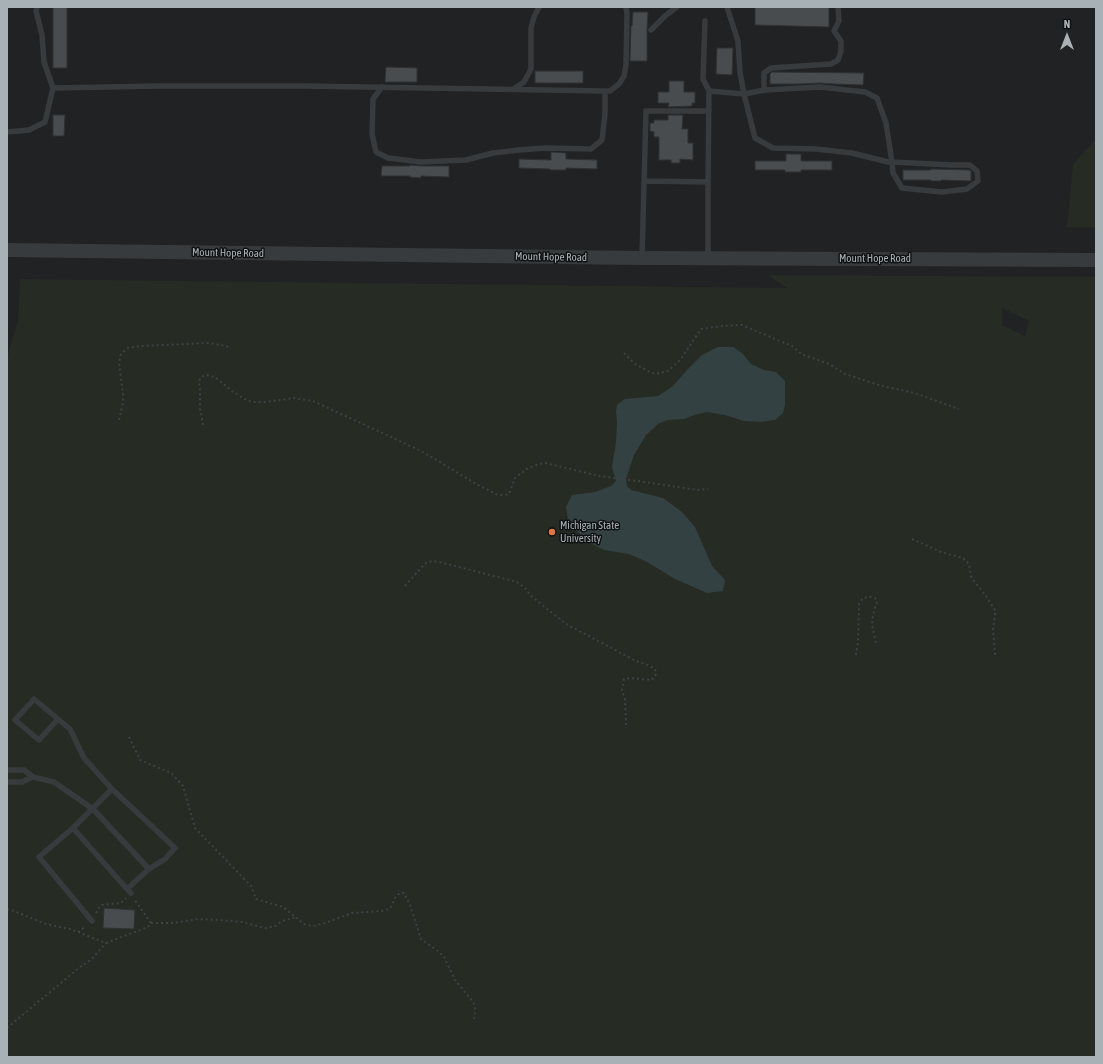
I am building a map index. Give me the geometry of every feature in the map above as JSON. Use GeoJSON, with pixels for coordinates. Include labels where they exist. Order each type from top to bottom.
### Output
{"type":"FeatureCollection","features":[{"type":"Feature","properties":{"kind":"street","name":"Mount Hope Road"},"geometry":{"type":"LineString","coordinates":[[7,250],[642,258],[1096,260]]}},
{"type":"Feature","properties":{"kind":"lane"},"geometry":{"type":"LineString","coordinates":[[7,132],[29,130],[45,122],[53,88],[44,62],[42,35],[36,11],[37,7]]}},
{"type":"Feature","properties":{"kind":"lane"},"geometry":{"type":"LineString","coordinates":[[514,88],[524,82],[531,69],[532,28],[534,16],[539,7]]}},
{"type":"Feature","properties":{"kind":"lane"},"geometry":{"type":"LineString","coordinates":[[53,88],[160,86],[610,90],[619,84],[624,76],[626,65],[626,7]]}},
{"type":"Feature","properties":{"kind":"lane"},"geometry":{"type":"LineString","coordinates":[[651,30],[665,16],[677,7]]}},
{"type":"Feature","properties":{"kind":"lane"},"geometry":{"type":"LineString","coordinates":[[709,91],[744,94],[764,90],[820,87],[865,92],[877,98],[886,123],[892,162],[893,173],[902,188],[942,192],[968,188],[978,181],[977,171],[970,165],[892,162],[888,162],[852,153],[816,149],[773,148],[755,138],[744,94],[740,72],[738,41],[727,7]]}},
{"type":"Feature","properties":{"kind":"lane"},"geometry":{"type":"LineString","coordinates":[[764,90],[764,73],[771,68],[831,64],[838,60],[841,52],[840,40],[834,31],[839,21],[838,7]]}},
{"type":"Feature","properties":{"kind":"lane"},"geometry":{"type":"LineString","coordinates":[[705,21],[703,79],[709,91],[708,258]]}},
{"type":"Feature","properties":{"kind":"lane"},"geometry":{"type":"LineString","coordinates":[[382,87],[373,99],[372,134],[376,152],[388,158],[421,162],[466,160],[493,153],[526,149],[591,149],[602,140],[605,114],[605,90]]}},
{"type":"Feature","properties":{"kind":"lane"},"geometry":{"type":"LineString","coordinates":[[642,258],[646,111],[709,111]]}},
{"type":"Feature","properties":{"kind":"lane"},"geometry":{"type":"LineString","coordinates":[[644,181],[708,182]]}},
{"type":"Feature","properties":{"kind":"lane"},"geometry":{"type":"LineString","coordinates":[[58,719],[39,740],[15,720],[34,699],[58,719],[70,729],[84,758],[112,789],[175,848],[165,859],[149,869],[129,891],[73,828]]}},
{"type":"Feature","properties":{"kind":"lane"},"geometry":{"type":"LineString","coordinates":[[7,770],[24,770],[33,777],[54,782],[93,809],[149,869]]}},
{"type":"Feature","properties":{"kind":"lane"},"geometry":{"type":"LineString","coordinates":[[7,782],[22,782],[33,777]]}},
{"type":"Feature","properties":{"kind":"lane"},"geometry":{"type":"LineString","coordinates":[[92,921],[39,857],[73,828],[112,789]]}},
{"type":"Feature","properties":{"kind":"path"},"geometry":{"type":"LineString","coordinates":[[624,352],[634,364],[655,374],[668,371],[681,359],[701,328],[742,325],[794,347],[800,354],[829,364],[845,374],[882,386],[915,393],[959,410]]}},
{"type":"Feature","properties":{"kind":"path"},"geometry":{"type":"LineString","coordinates":[[119,420],[123,403],[119,363],[121,354],[128,348],[140,346],[209,343],[231,347]]}},
{"type":"Feature","properties":{"kind":"path"},"geometry":{"type":"LineString","coordinates":[[203,425],[200,408],[199,382],[200,378],[207,375],[215,377],[232,391],[248,401],[265,402],[294,398],[313,401],[419,450],[478,485],[498,495],[509,494],[516,478],[528,468],[545,463],[608,478],[698,490],[708,488]]}},
{"type":"Feature","properties":{"kind":"path"},"geometry":{"type":"LineString","coordinates":[[912,539],[941,552],[963,558],[969,564],[970,576],[991,603],[994,610],[995,616],[993,629],[995,655]]}},
{"type":"Feature","properties":{"kind":"path"},"geometry":{"type":"LineString","coordinates":[[405,586],[426,563],[432,561],[517,582],[566,624],[636,661],[655,669],[655,677],[651,680],[630,678],[624,679],[622,690],[625,700],[626,725]]}},
{"type":"Feature","properties":{"kind":"path"},"geometry":{"type":"LineString","coordinates":[[856,656],[859,604],[862,598],[870,597],[875,598],[877,601],[872,625],[876,643]]}},
{"type":"Feature","properties":{"kind":"path"},"geometry":{"type":"LineString","coordinates":[[130,737],[140,760],[171,773],[183,786],[195,828],[251,886],[256,898],[283,907],[304,924],[313,926],[352,913],[382,911],[389,909],[396,896],[400,893],[404,894],[410,905],[421,939],[444,957],[455,980],[474,1004],[474,1019]]}},
{"type":"Feature","properties":{"kind":"path"},"geometry":{"type":"LineString","coordinates":[[78,932],[92,921],[100,906],[121,903],[129,891]]}},
{"type":"Feature","properties":{"kind":"path"},"geometry":{"type":"LineString","coordinates":[[151,923],[174,923],[198,919],[242,922],[264,928],[275,926],[282,921],[296,917]]}},
{"type":"Feature","properties":{"kind":"path"},"geometry":{"type":"LineString","coordinates":[[7,1028],[80,967],[91,960],[106,943]]}},
{"type":"Feature","properties":{"kind":"shaded area","name":"Michigan State University"},"geometry":{"type":"Polygon","coordinates":[[[7,7],[1096,7],[1096,1057],[7,1057],[7,7]]]}},
{"type":"Feature","properties":{"kind":"shaded area"},"geometry":{"type":"Polygon","coordinates":[[[1096,139],[1096,227],[1067,227],[1073,164],[1096,139]]]}},
{"type":"Feature","properties":{"kind":"shaded area","name":"Michigan State University"},"geometry":{"type":"Polygon","coordinates":[[[768,275],[1096,277],[1096,1057],[7,1057],[7,358],[18,320],[20,279],[787,288],[768,275]],[[1002,308],[1002,325],[1025,336],[1029,321],[1002,308]]]}},
{"type":"Feature","properties":{"kind":"shaded area"},"geometry":{"type":"Polygon","coordinates":[[[718,347],[733,347],[743,354],[751,364],[764,370],[776,372],[785,381],[785,405],[783,413],[775,420],[761,422],[744,421],[725,415],[707,412],[684,419],[667,420],[658,424],[646,435],[634,455],[626,479],[627,486],[631,490],[663,498],[682,512],[695,527],[712,566],[725,580],[723,591],[707,593],[675,579],[647,562],[629,554],[604,550],[584,540],[568,519],[566,507],[572,495],[595,492],[611,486],[616,481],[612,467],[616,442],[617,405],[625,399],[658,396],[673,386],[702,355],[718,347]]]}},
{"type":"Feature","properties":{"kind":"building"},"geometry":{"type":"Polygon","coordinates":[[[53,7],[67,7],[67,68],[53,68],[53,7]]]}},
{"type":"Feature","properties":{"kind":"building"},"geometry":{"type":"Polygon","coordinates":[[[755,7],[829,7],[829,27],[755,25],[755,7]]]}},
{"type":"Feature","properties":{"kind":"building"},"geometry":{"type":"Polygon","coordinates":[[[633,12],[648,12],[647,61],[630,61],[633,12]]]}},
{"type":"Feature","properties":{"kind":"building"},"geometry":{"type":"Polygon","coordinates":[[[717,48],[733,48],[732,75],[716,74],[717,48]]]}},
{"type":"Feature","properties":{"kind":"building"},"geometry":{"type":"Polygon","coordinates":[[[386,67],[417,68],[417,82],[385,82],[386,67]]]}},
{"type":"Feature","properties":{"kind":"building"},"geometry":{"type":"Polygon","coordinates":[[[535,71],[583,71],[583,83],[535,83],[535,71]]]}},
{"type":"Feature","properties":{"kind":"building"},"geometry":{"type":"Polygon","coordinates":[[[772,72],[864,73],[863,85],[820,83],[770,84],[770,74],[772,72]]]}},
{"type":"Feature","properties":{"kind":"building"},"geometry":{"type":"Polygon","coordinates":[[[669,81],[684,81],[684,92],[695,92],[695,103],[692,103],[692,106],[668,107],[669,103],[658,103],[658,92],[669,92],[669,81]]]}},
{"type":"Feature","properties":{"kind":"building"},"geometry":{"type":"Polygon","coordinates":[[[53,115],[65,115],[64,136],[53,136],[53,115]]]}},
{"type":"Feature","properties":{"kind":"building"},"geometry":{"type":"Polygon","coordinates":[[[668,115],[683,115],[682,129],[688,129],[688,143],[693,143],[693,160],[680,159],[680,163],[671,163],[671,160],[659,160],[659,137],[654,137],[654,132],[650,131],[650,123],[654,123],[654,120],[668,120],[668,115]]]}},
{"type":"Feature","properties":{"kind":"building"},"geometry":{"type":"Polygon","coordinates":[[[551,152],[566,153],[566,159],[597,160],[597,169],[566,168],[566,170],[550,170],[519,168],[519,159],[551,160],[551,152]]]}},
{"type":"Feature","properties":{"kind":"building"},"geometry":{"type":"Polygon","coordinates":[[[786,154],[801,154],[801,161],[832,161],[832,170],[801,170],[801,172],[785,172],[785,170],[755,170],[755,161],[786,161],[786,154]]]}},
{"type":"Feature","properties":{"kind":"building"},"geometry":{"type":"Polygon","coordinates":[[[382,166],[449,166],[449,177],[421,176],[421,178],[410,176],[381,176],[382,166]]]}},
{"type":"Feature","properties":{"kind":"building"},"geometry":{"type":"Polygon","coordinates":[[[903,170],[969,170],[971,171],[971,181],[903,180],[903,170]]]}},
{"type":"Feature","properties":{"kind":"building"},"geometry":{"type":"Polygon","coordinates":[[[104,908],[135,910],[134,929],[103,928],[104,908]]]}},
{"type":"Feature","properties":{"kind":"place","name":"Michigan State University"},"geometry":{"type":"Point","coordinates":[552,532]}}]}
